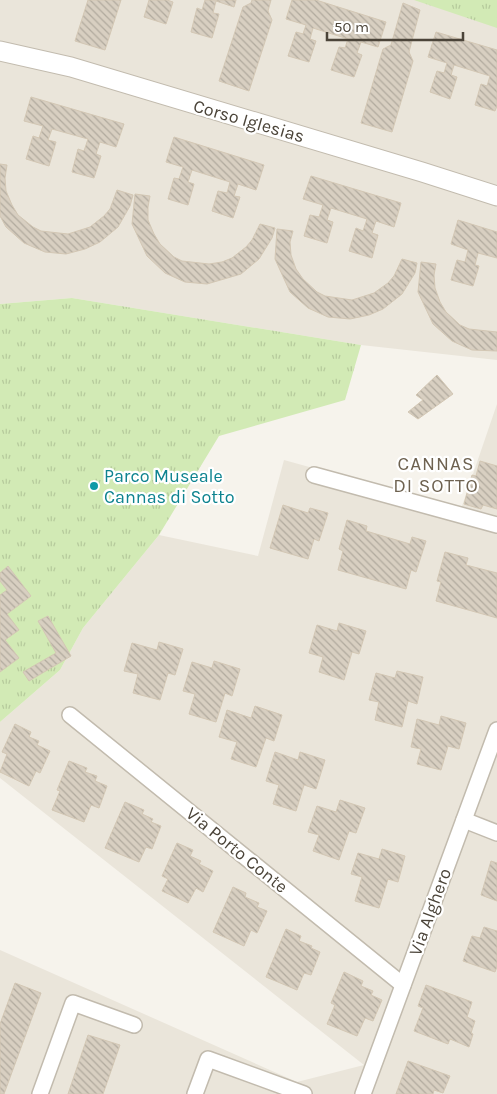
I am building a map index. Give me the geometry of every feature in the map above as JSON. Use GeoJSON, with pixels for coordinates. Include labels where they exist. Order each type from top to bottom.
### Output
{"type":"FeatureCollection","features":[{"type":"Feature","properties":{"kind":"street","name":"Corso Iglesias"},"geometry":{"type":"LineString","coordinates":[[0,51],[71,67],[497,196]]}},
{"type":"Feature","properties":{"kind":"street"},"geometry":{"type":"LineString","coordinates":[[314,475],[497,525]]}},
{"type":"Feature","properties":{"kind":"street","name":"Via Porto Conte"},"geometry":{"type":"LineString","coordinates":[[70,715],[403,986]]}},
{"type":"Feature","properties":{"kind":"street","name":"Via Alghero"},"geometry":{"type":"LineString","coordinates":[[363,1094],[497,730]]}},
{"type":"Feature","properties":{"kind":"street"},"geometry":{"type":"LineString","coordinates":[[464,820],[497,833]]}},
{"type":"Feature","properties":{"kind":"street"},"geometry":{"type":"LineString","coordinates":[[40,1094],[74,1003],[134,1025]]}},
{"type":"Feature","properties":{"kind":"street"},"geometry":{"type":"LineString","coordinates":[[195,1094],[208,1058],[304,1094]]}},
{"type":"Feature","properties":{"kind":"shaded area"},"geometry":{"type":"Polygon","coordinates":[[[0,0],[497,0],[497,360],[361,345],[72,298],[0,304],[0,0]]]}},
{"type":"Feature","properties":{"kind":"shaded area"},"geometry":{"type":"Polygon","coordinates":[[[497,404],[497,1094],[0,1094],[0,950],[297,1082],[364,1065],[0,778],[0,722],[60,670],[83,628],[159,535],[258,556],[284,460],[461,509],[497,404]]]}},
{"type":"Feature","properties":{"kind":"green space"},"geometry":{"type":"Polygon","coordinates":[[[414,0],[497,0],[497,28],[414,0]]]}},
{"type":"Feature","properties":{"kind":"green space","name":"Parco Museale Cannas di Sotto"},"geometry":{"type":"Polygon","coordinates":[[[72,298],[361,345],[345,400],[219,436],[159,535],[83,628],[60,670],[0,722],[0,304],[72,298]]]}},
{"type":"Feature","properties":{"kind":"building"},"geometry":{"type":"Polygon","coordinates":[[[88,0],[121,0],[105,50],[75,41],[88,0]]]}},
{"type":"Feature","properties":{"kind":"building"},"geometry":{"type":"Polygon","coordinates":[[[149,0],[173,2],[166,24],[144,17],[149,0]]]}},
{"type":"Feature","properties":{"kind":"building"},"geometry":{"type":"Polygon","coordinates":[[[205,0],[236,0],[234,7],[216,1],[213,13],[219,14],[212,38],[191,32],[197,8],[202,10],[205,0]]]}},
{"type":"Feature","properties":{"kind":"building"},"geometry":{"type":"Polygon","coordinates":[[[252,0],[271,0],[268,11],[272,20],[249,91],[219,81],[243,7],[251,3],[252,0]]]}},
{"type":"Feature","properties":{"kind":"building"},"geometry":{"type":"Polygon","coordinates":[[[292,0],[316,0],[386,22],[378,47],[361,42],[357,53],[362,55],[354,77],[331,70],[339,47],[345,48],[348,39],[313,28],[310,39],[316,41],[309,62],[288,56],[296,32],[303,34],[306,25],[286,19],[292,0]]]}},
{"type":"Feature","properties":{"kind":"building"},"geometry":{"type":"Polygon","coordinates":[[[403,3],[420,10],[409,52],[413,61],[392,132],[361,123],[383,49],[391,45],[403,3]]]}},
{"type":"Feature","properties":{"kind":"building"},"geometry":{"type":"Polygon","coordinates":[[[436,32],[497,50],[497,106],[495,111],[475,105],[481,84],[487,86],[490,76],[454,65],[451,75],[457,77],[450,99],[430,92],[437,71],[444,73],[447,63],[428,57],[436,32]]]}},
{"type":"Feature","properties":{"kind":"building"},"geometry":{"type":"Polygon","coordinates":[[[31,97],[124,124],[116,147],[100,142],[96,154],[101,156],[94,178],[72,172],[78,149],[84,151],[88,139],[52,129],[48,140],[56,142],[49,166],[26,159],[33,136],[39,138],[43,126],[24,121],[31,97]]]}},
{"type":"Feature","properties":{"kind":"building"},"geometry":{"type":"Polygon","coordinates":[[[174,137],[264,165],[256,190],[238,184],[234,196],[240,197],[233,218],[212,211],[218,191],[227,193],[230,182],[192,170],[188,182],[194,184],[188,205],[168,199],[174,178],[179,179],[183,167],[166,162],[174,137]]]}},
{"type":"Feature","properties":{"kind":"building"},"geometry":{"type":"Polygon","coordinates":[[[0,164],[7,165],[6,191],[18,215],[41,231],[68,234],[90,227],[110,209],[117,190],[133,195],[130,206],[118,227],[100,242],[85,249],[66,254],[45,252],[24,243],[6,227],[0,216],[0,164]]]}},
{"type":"Feature","properties":{"kind":"building"},"geometry":{"type":"Polygon","coordinates":[[[311,176],[401,203],[394,227],[376,221],[372,233],[378,235],[372,258],[349,251],[356,228],[363,231],[367,219],[331,208],[327,220],[333,222],[327,243],[304,236],[310,215],[319,217],[323,205],[303,199],[311,176]]]}},
{"type":"Feature","properties":{"kind":"building"},"geometry":{"type":"Polygon","coordinates":[[[135,194],[150,196],[148,220],[154,234],[160,244],[174,257],[182,261],[209,264],[222,262],[232,258],[246,247],[260,224],[275,228],[272,238],[259,259],[241,274],[207,284],[185,282],[165,273],[147,256],[132,224],[135,194]]]}},
{"type":"Feature","properties":{"kind":"building"},"geometry":{"type":"Polygon","coordinates":[[[458,220],[497,232],[497,258],[478,253],[475,265],[479,266],[473,286],[451,280],[457,260],[465,262],[468,250],[451,244],[458,220]]]}},
{"type":"Feature","properties":{"kind":"building"},"geometry":{"type":"Polygon","coordinates":[[[277,229],[293,231],[290,242],[291,255],[296,269],[303,279],[317,292],[325,296],[352,300],[374,293],[394,276],[402,259],[417,263],[415,273],[402,294],[383,309],[369,315],[350,319],[328,317],[308,308],[290,292],[275,259],[277,229]]]}},
{"type":"Feature","properties":{"kind":"building"},"geometry":{"type":"Polygon","coordinates":[[[421,262],[436,264],[434,275],[435,288],[446,312],[460,325],[469,329],[497,332],[497,351],[472,350],[452,341],[433,324],[418,292],[421,262]]]}},
{"type":"Feature","properties":{"kind":"building"},"geometry":{"type":"Polygon","coordinates":[[[437,375],[453,394],[418,419],[408,412],[423,400],[416,395],[437,375]]]}},
{"type":"Feature","properties":{"kind":"building"},"geometry":{"type":"Polygon","coordinates":[[[480,461],[497,466],[497,509],[483,505],[481,509],[464,504],[472,475],[476,476],[480,461]]]}},
{"type":"Feature","properties":{"kind":"building"},"geometry":{"type":"Polygon","coordinates":[[[283,505],[308,513],[310,508],[328,513],[319,541],[314,539],[308,559],[270,548],[283,505]]]}},
{"type":"Feature","properties":{"kind":"building"},"geometry":{"type":"Polygon","coordinates":[[[347,520],[367,526],[366,531],[410,544],[412,537],[426,541],[416,572],[411,570],[406,589],[338,570],[343,551],[339,549],[347,520]]]}},
{"type":"Feature","properties":{"kind":"building"},"geometry":{"type":"Polygon","coordinates":[[[445,552],[468,558],[466,565],[497,573],[497,618],[436,601],[441,582],[437,581],[445,552]]]}},
{"type":"Feature","properties":{"kind":"building"},"geometry":{"type":"Polygon","coordinates":[[[8,566],[31,596],[7,614],[19,630],[5,640],[19,658],[0,672],[0,595],[7,590],[0,581],[0,573],[8,566]]]}},
{"type":"Feature","properties":{"kind":"building"},"geometry":{"type":"Polygon","coordinates":[[[48,616],[71,656],[29,681],[23,672],[56,653],[38,621],[48,616]]]}},
{"type":"Feature","properties":{"kind":"building"},"geometry":{"type":"Polygon","coordinates":[[[339,623],[366,631],[359,654],[352,652],[344,680],[319,672],[323,657],[309,653],[317,625],[337,631],[339,623]]]}},
{"type":"Feature","properties":{"kind":"building"},"geometry":{"type":"Polygon","coordinates":[[[159,642],[183,649],[175,675],[168,673],[160,700],[133,693],[138,674],[124,671],[132,643],[157,650],[159,642]]]}},
{"type":"Feature","properties":{"kind":"building"},"geometry":{"type":"Polygon","coordinates":[[[214,661],[240,669],[232,696],[225,693],[216,722],[189,714],[195,694],[183,691],[192,662],[212,668],[214,661]]]}},
{"type":"Feature","properties":{"kind":"building"},"geometry":{"type":"Polygon","coordinates":[[[397,671],[423,677],[417,704],[408,701],[402,727],[375,720],[379,702],[369,700],[376,673],[395,678],[397,671]]]}},
{"type":"Feature","properties":{"kind":"building"},"geometry":{"type":"Polygon","coordinates":[[[255,706],[282,715],[274,741],[266,738],[256,767],[231,759],[237,742],[219,737],[227,710],[251,718],[255,706]]]}},
{"type":"Feature","properties":{"kind":"building"},"geometry":{"type":"Polygon","coordinates":[[[441,716],[466,723],[459,749],[448,746],[441,770],[417,764],[421,749],[411,747],[417,719],[439,725],[441,716]]]}},
{"type":"Feature","properties":{"kind":"building"},"geometry":{"type":"Polygon","coordinates":[[[15,724],[31,732],[29,737],[39,741],[37,745],[50,751],[40,773],[36,771],[29,786],[0,772],[7,754],[2,752],[15,724]]]}},
{"type":"Feature","properties":{"kind":"building"},"geometry":{"type":"Polygon","coordinates":[[[275,752],[298,760],[300,752],[325,760],[316,789],[304,785],[296,811],[273,804],[279,785],[266,781],[275,752]]]}},
{"type":"Feature","properties":{"kind":"building"},"geometry":{"type":"Polygon","coordinates":[[[69,761],[87,768],[85,772],[97,776],[95,781],[107,786],[99,808],[91,805],[84,822],[52,810],[60,791],[57,790],[69,761]]]}},
{"type":"Feature","properties":{"kind":"building"},"geometry":{"type":"Polygon","coordinates":[[[340,800],[365,808],[356,833],[349,831],[339,860],[313,851],[319,835],[308,832],[317,806],[336,812],[340,800]]]}},
{"type":"Feature","properties":{"kind":"building"},"geometry":{"type":"Polygon","coordinates":[[[125,802],[144,810],[142,814],[153,819],[151,822],[161,826],[152,849],[146,847],[139,862],[105,848],[125,802]]]}},
{"type":"Feature","properties":{"kind":"building"},"geometry":{"type":"Polygon","coordinates":[[[177,843],[193,850],[190,856],[201,861],[199,864],[213,871],[203,892],[196,888],[188,903],[162,891],[168,879],[162,876],[177,843]]]}},
{"type":"Feature","properties":{"kind":"building"},"geometry":{"type":"Polygon","coordinates":[[[382,849],[405,856],[398,882],[388,879],[379,908],[355,901],[362,877],[351,874],[358,853],[379,859],[382,849]]]}},
{"type":"Feature","properties":{"kind":"building"},"geometry":{"type":"Polygon","coordinates":[[[491,861],[497,863],[497,901],[481,895],[491,861]]]}},
{"type":"Feature","properties":{"kind":"building"},"geometry":{"type":"Polygon","coordinates":[[[233,887],[246,893],[245,897],[259,903],[257,907],[267,911],[257,933],[251,930],[244,946],[213,932],[233,887]]]}},
{"type":"Feature","properties":{"kind":"building"},"geometry":{"type":"Polygon","coordinates":[[[484,927],[497,931],[497,967],[495,972],[463,961],[472,936],[480,938],[484,927]]]}},
{"type":"Feature","properties":{"kind":"building"},"geometry":{"type":"Polygon","coordinates":[[[286,929],[301,936],[299,941],[312,946],[311,948],[320,952],[311,975],[304,973],[297,990],[266,977],[286,929]]]}},
{"type":"Feature","properties":{"kind":"building"},"geometry":{"type":"Polygon","coordinates":[[[344,972],[363,981],[361,986],[373,991],[371,995],[382,1000],[373,1021],[365,1018],[357,1036],[327,1024],[335,1005],[331,1003],[344,972]]]}},
{"type":"Feature","properties":{"kind":"building"},"geometry":{"type":"Polygon","coordinates":[[[15,983],[41,993],[4,1094],[0,1094],[0,1024],[15,983]]]}},
{"type":"Feature","properties":{"kind":"building"},"geometry":{"type":"Polygon","coordinates":[[[426,985],[472,1002],[467,1017],[475,1021],[469,1047],[450,1039],[448,1044],[414,1031],[423,1008],[418,1006],[426,985]]]}},
{"type":"Feature","properties":{"kind":"building"},"geometry":{"type":"Polygon","coordinates":[[[88,1035],[120,1045],[103,1094],[68,1094],[88,1035]]]}},
{"type":"Feature","properties":{"kind":"building"},"geometry":{"type":"Polygon","coordinates":[[[408,1061],[450,1076],[443,1093],[434,1090],[433,1094],[396,1094],[408,1061]]]}},
{"type":"Feature","properties":{"kind":"place","name":"Parco Museale Cannas di Sotto"},"geometry":{"type":"Point","coordinates":[94,486]}},
{"type":"Feature","properties":{"kind":"district","name":"CANNAS DI SOTTO"},"geometry":{"type":"Point","coordinates":[436,475]}}]}
